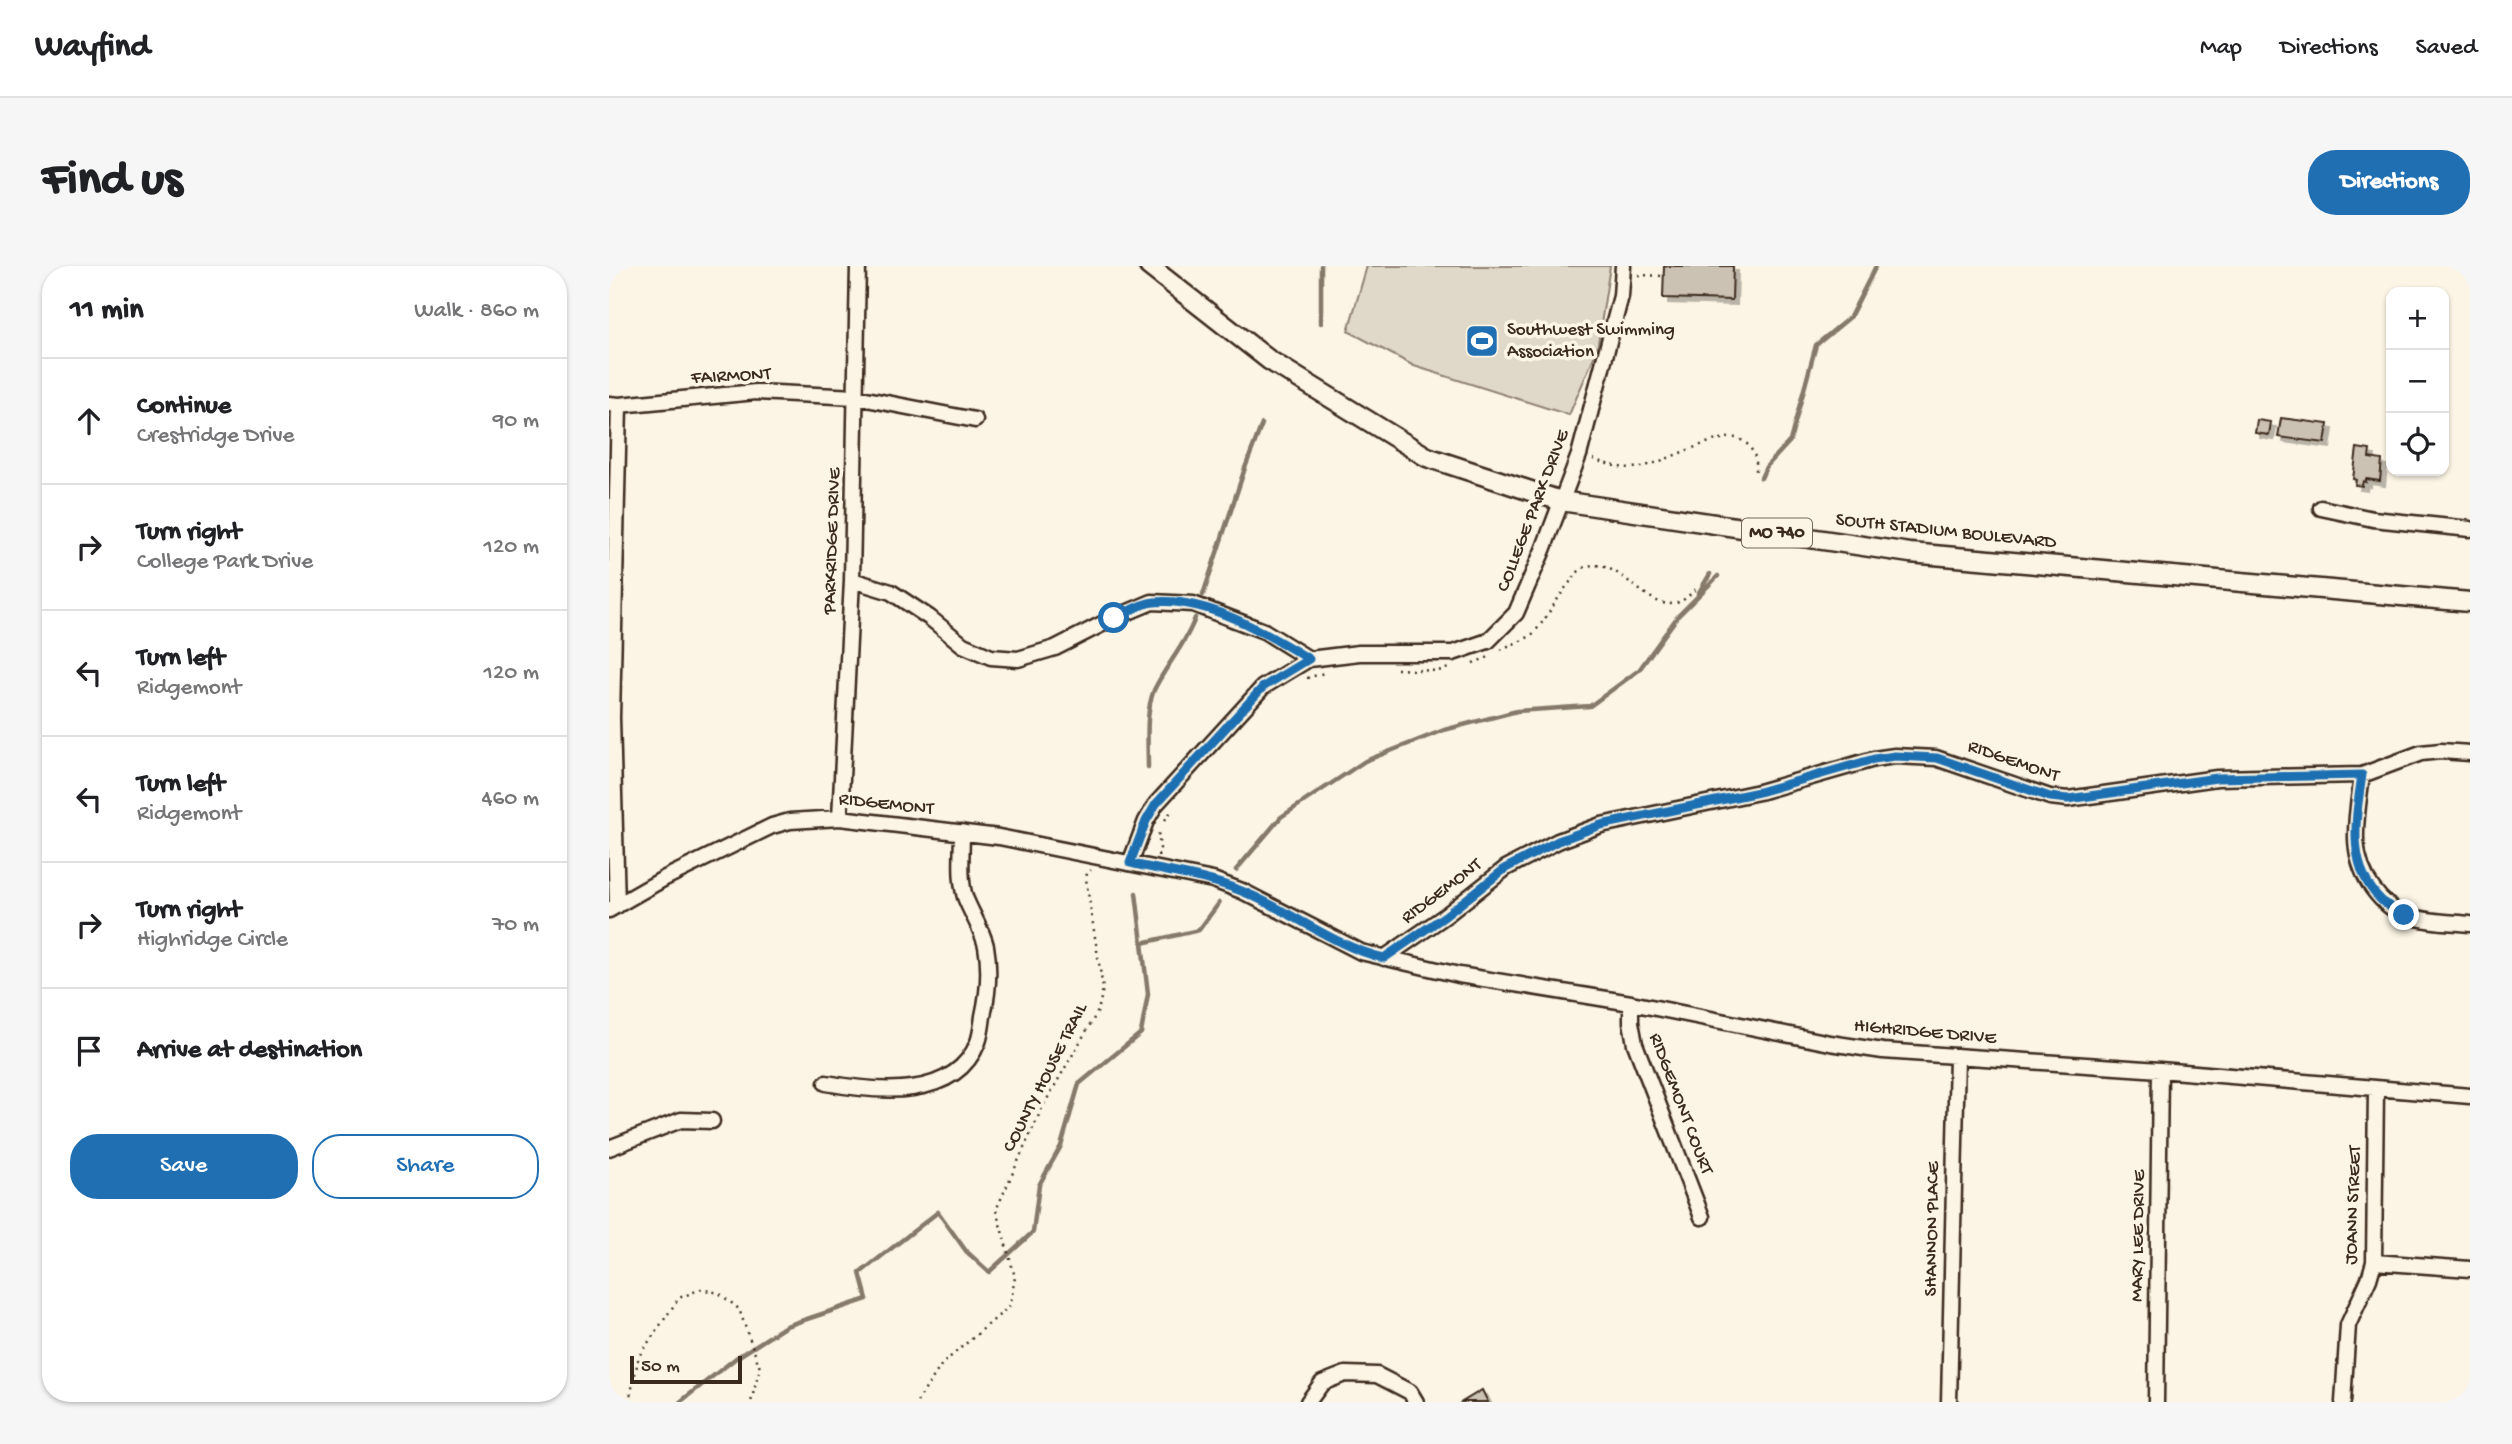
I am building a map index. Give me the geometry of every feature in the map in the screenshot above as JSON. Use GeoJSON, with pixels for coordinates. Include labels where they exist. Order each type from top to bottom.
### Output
{"type":"FeatureCollection","features":[{"type":"Feature","properties":{"kind":"main road","name":"SOUTH STADIUM BOULEVARD"},"geometry":{"type":"LineString","coordinates":[[1149,266],[1269,360],[1427,457],[1562,500],[1910,553],[2470,602]]}},
{"type":"Feature","properties":{"kind":"street","name":"PARKRIDGE DRIVE"},"geometry":{"type":"LineString","coordinates":[[840,818],[852,580],[858,266]]}},
{"type":"Feature","properties":{"kind":"street","name":"COLLEGE PARK DRIVE"},"geometry":{"type":"LineString","coordinates":[[1130,863],[1146,821],[1156,804],[1263,687],[1309,659],[1359,653],[1453,653],[1488,641],[1515,613],[1543,550],[1579,455],[1620,300],[1623,266]]}},
{"type":"Feature","properties":{"kind":"street","name":"FAIRMONT"},"geometry":{"type":"LineString","coordinates":[[614,405],[756,392],[856,397],[975,419]]}},
{"type":"Feature","properties":{"kind":"street"},"geometry":{"type":"LineString","coordinates":[[613,908],[614,405]]}},
{"type":"Feature","properties":{"kind":"street"},"geometry":{"type":"LineString","coordinates":[[2321,508],[2373,519],[2470,529]]}},
{"type":"Feature","properties":{"kind":"street"},"geometry":{"type":"LineString","coordinates":[[852,580],[891,592],[930,618],[963,645],[991,657],[1018,659],[1055,648],[1152,601],[1193,604],[1264,631],[1309,659]]}},
{"type":"Feature","properties":{"kind":"street","name":"RIDGEMONT"},"geometry":{"type":"LineString","coordinates":[[613,908],[665,878],[772,826],[790,821],[840,818],[999,837],[1213,880],[1242,891],[1361,952],[1384,958],[1445,916],[1506,868],[1558,841],[1601,825],[1759,792],[1874,759],[1895,756],[1937,758],[2050,797],[2068,799],[2217,778],[2362,775],[2421,753],[2470,753]]}},
{"type":"Feature","properties":{"kind":"street"},"geometry":{"type":"LineString","coordinates":[[2362,775],[2355,843],[2359,867],[2381,900],[2404,915],[2470,924]]}},
{"type":"Feature","properties":{"kind":"street"},"geometry":{"type":"LineString","coordinates":[[826,1083],[858,1089],[893,1089],[936,1083],[951,1077],[966,1061],[978,1042],[985,1008],[988,967],[985,944],[964,893],[962,832]]}},
{"type":"Feature","properties":{"kind":"street","name":"HIGHRIDGE DRIVE"},"geometry":{"type":"LineString","coordinates":[[1384,958],[1459,975],[1631,1003],[1883,1051],[2160,1070],[2470,1096]]}},
{"type":"Feature","properties":{"kind":"street","name":"RIDGEMONT COURT"},"geometry":{"type":"LineString","coordinates":[[1631,1003],[1630,1022],[1635,1044],[1702,1217]]}},
{"type":"Feature","properties":{"kind":"street","name":"SHANNON PLACE"},"geometry":{"type":"LineString","coordinates":[[1949,1402],[1957,1056]]}},
{"type":"Feature","properties":{"kind":"street","name":"MARY LEE DRIVE"},"geometry":{"type":"LineString","coordinates":[[2155,1402],[2160,1070]]}},
{"type":"Feature","properties":{"kind":"street","name":"JOANN STREET"},"geometry":{"type":"LineString","coordinates":[[2343,1402],[2348,1325],[2374,1262],[2376,1089]]}},
{"type":"Feature","properties":{"kind":"street"},"geometry":{"type":"LineString","coordinates":[[609,1148],[681,1120],[712,1121]]}},
{"type":"Feature","properties":{"kind":"street"},"geometry":{"type":"LineString","coordinates":[[2374,1262],[2470,1269]]}},
{"type":"Feature","properties":{"kind":"street"},"geometry":{"type":"LineString","coordinates":[[1308,1402],[1322,1383],[1345,1374],[1377,1375],[1410,1392],[1416,1402]]}},
{"type":"Feature","properties":{"kind":"path"},"geometry":{"type":"LineString","coordinates":[[1638,275],[1664,276]]}},
{"type":"Feature","properties":{"kind":"path"},"geometry":{"type":"LineString","coordinates":[[1579,455],[1609,465],[1644,467],[1720,439],[1739,438],[1754,454],[1757,465],[1755,475]]}},
{"type":"Feature","properties":{"kind":"path"},"geometry":{"type":"LineString","coordinates":[[1473,663],[1485,660],[1513,642],[1530,636],[1583,567],[1609,567],[1655,600],[1668,604],[1679,603],[1696,589]]}},
{"type":"Feature","properties":{"kind":"path"},"geometry":{"type":"LineString","coordinates":[[1396,669],[1438,671],[1450,668]]}},
{"type":"Feature","properties":{"kind":"path"},"geometry":{"type":"LineString","coordinates":[[1304,679],[1330,671]]}},
{"type":"Feature","properties":{"kind":"path"},"geometry":{"type":"LineString","coordinates":[[1164,821],[1181,800]]}},
{"type":"Feature","properties":{"kind":"path"},"geometry":{"type":"LineString","coordinates":[[1157,833],[1160,848]]}},
{"type":"Feature","properties":{"kind":"path","name":"COUNTY HOUSE TRAIL"},"geometry":{"type":"LineString","coordinates":[[917,1402],[943,1363],[1010,1306],[1015,1277],[996,1210],[1043,1106],[1098,1011],[1103,989],[1086,879],[1087,873],[1097,868]]}},
{"type":"Feature","properties":{"kind":"path"},"geometry":{"type":"LineString","coordinates":[[629,1402],[639,1356],[679,1298],[701,1289],[719,1293],[739,1309],[760,1368],[751,1402]]}},
{"type":"Feature","properties":{"kind":"shaded area","name":"Southwest Swimming Association"},"geometry":{"type":"Polygon","coordinates":[[[1367,266],[1610,266],[1597,350],[1569,415],[1414,366],[1348,331],[1367,266]]]}},
{"type":"Feature","properties":{"kind":"building"},"geometry":{"type":"Polygon","coordinates":[[[1664,266],[1733,266],[1732,300],[1663,298],[1664,266]]]}},
{"type":"Feature","properties":{"kind":"building"},"geometry":{"type":"Polygon","coordinates":[[[2281,418],[2328,424],[2325,443],[2278,437],[2281,418]]]}},
{"type":"Feature","properties":{"kind":"building"},"geometry":{"type":"Polygon","coordinates":[[[2257,420],[2271,422],[2269,435],[2255,433],[2257,420]]]}},
{"type":"Feature","properties":{"kind":"building"},"geometry":{"type":"Polygon","coordinates":[[[2357,448],[2370,450],[2369,458],[2382,460],[2380,481],[2366,479],[2362,486],[2355,485],[2356,480],[2353,479],[2357,448]]]}},
{"type":"Feature","properties":{"kind":"building"},"geometry":{"type":"Polygon","coordinates":[[[1482,1390],[1488,1402],[1462,1402],[1482,1390]]]}},
{"type":"Feature","properties":{"kind":"waterway"},"geometry":{"type":"LineString","coordinates":[[1321,266],[1321,323]]}},
{"type":"Feature","properties":{"kind":"waterway"},"geometry":{"type":"LineString","coordinates":[[1761,478],[1766,467],[1790,441],[1816,345],[1850,317],[1876,266]]}},
{"type":"Feature","properties":{"kind":"waterway"},"geometry":{"type":"LineString","coordinates":[[1203,595],[1262,424]]}},
{"type":"Feature","properties":{"kind":"waterway"},"geometry":{"type":"LineString","coordinates":[[1698,594],[1710,574]]}},
{"type":"Feature","properties":{"kind":"waterway"},"geometry":{"type":"LineString","coordinates":[[1236,870],[1281,817],[1365,761],[1444,730],[1517,711],[1590,706],[1639,670],[1678,616],[1718,576]]}},
{"type":"Feature","properties":{"kind":"waterway"},"geometry":{"type":"LineString","coordinates":[[1148,767],[1151,699],[1195,618]]}},
{"type":"Feature","properties":{"kind":"waterway"},"geometry":{"type":"LineString","coordinates":[[1136,893],[1142,943]]}},
{"type":"Feature","properties":{"kind":"waterway"},"geometry":{"type":"LineString","coordinates":[[680,1402],[736,1358],[786,1326],[867,1299],[860,1273],[938,1212],[966,1251],[989,1272],[1033,1232],[1039,1185],[1061,1146],[1079,1084],[1141,1033],[1148,994],[1142,943],[1199,930],[1219,903]]}},
{"type":"Feature","properties":{"kind":"place","name":"Southwest Swimming Association"},"geometry":{"type":"Point","coordinates":[1482,341]}},
{"type":"Feature","properties":{"kind":"route"},"geometry":{"type":"LineString","coordinates":[[1114,618],[1152,601],[1193,604],[1264,631],[1309,659],[1263,687],[1156,804],[1146,821],[1130,863],[1213,880],[1242,891],[1361,952],[1384,958],[1445,916],[1506,868],[1558,841],[1601,825],[1759,792],[1874,759],[1895,756],[1937,758],[2050,797],[2068,799],[2217,778],[2362,775],[2355,843],[2359,867],[2381,900],[2404,915]]}}]}
